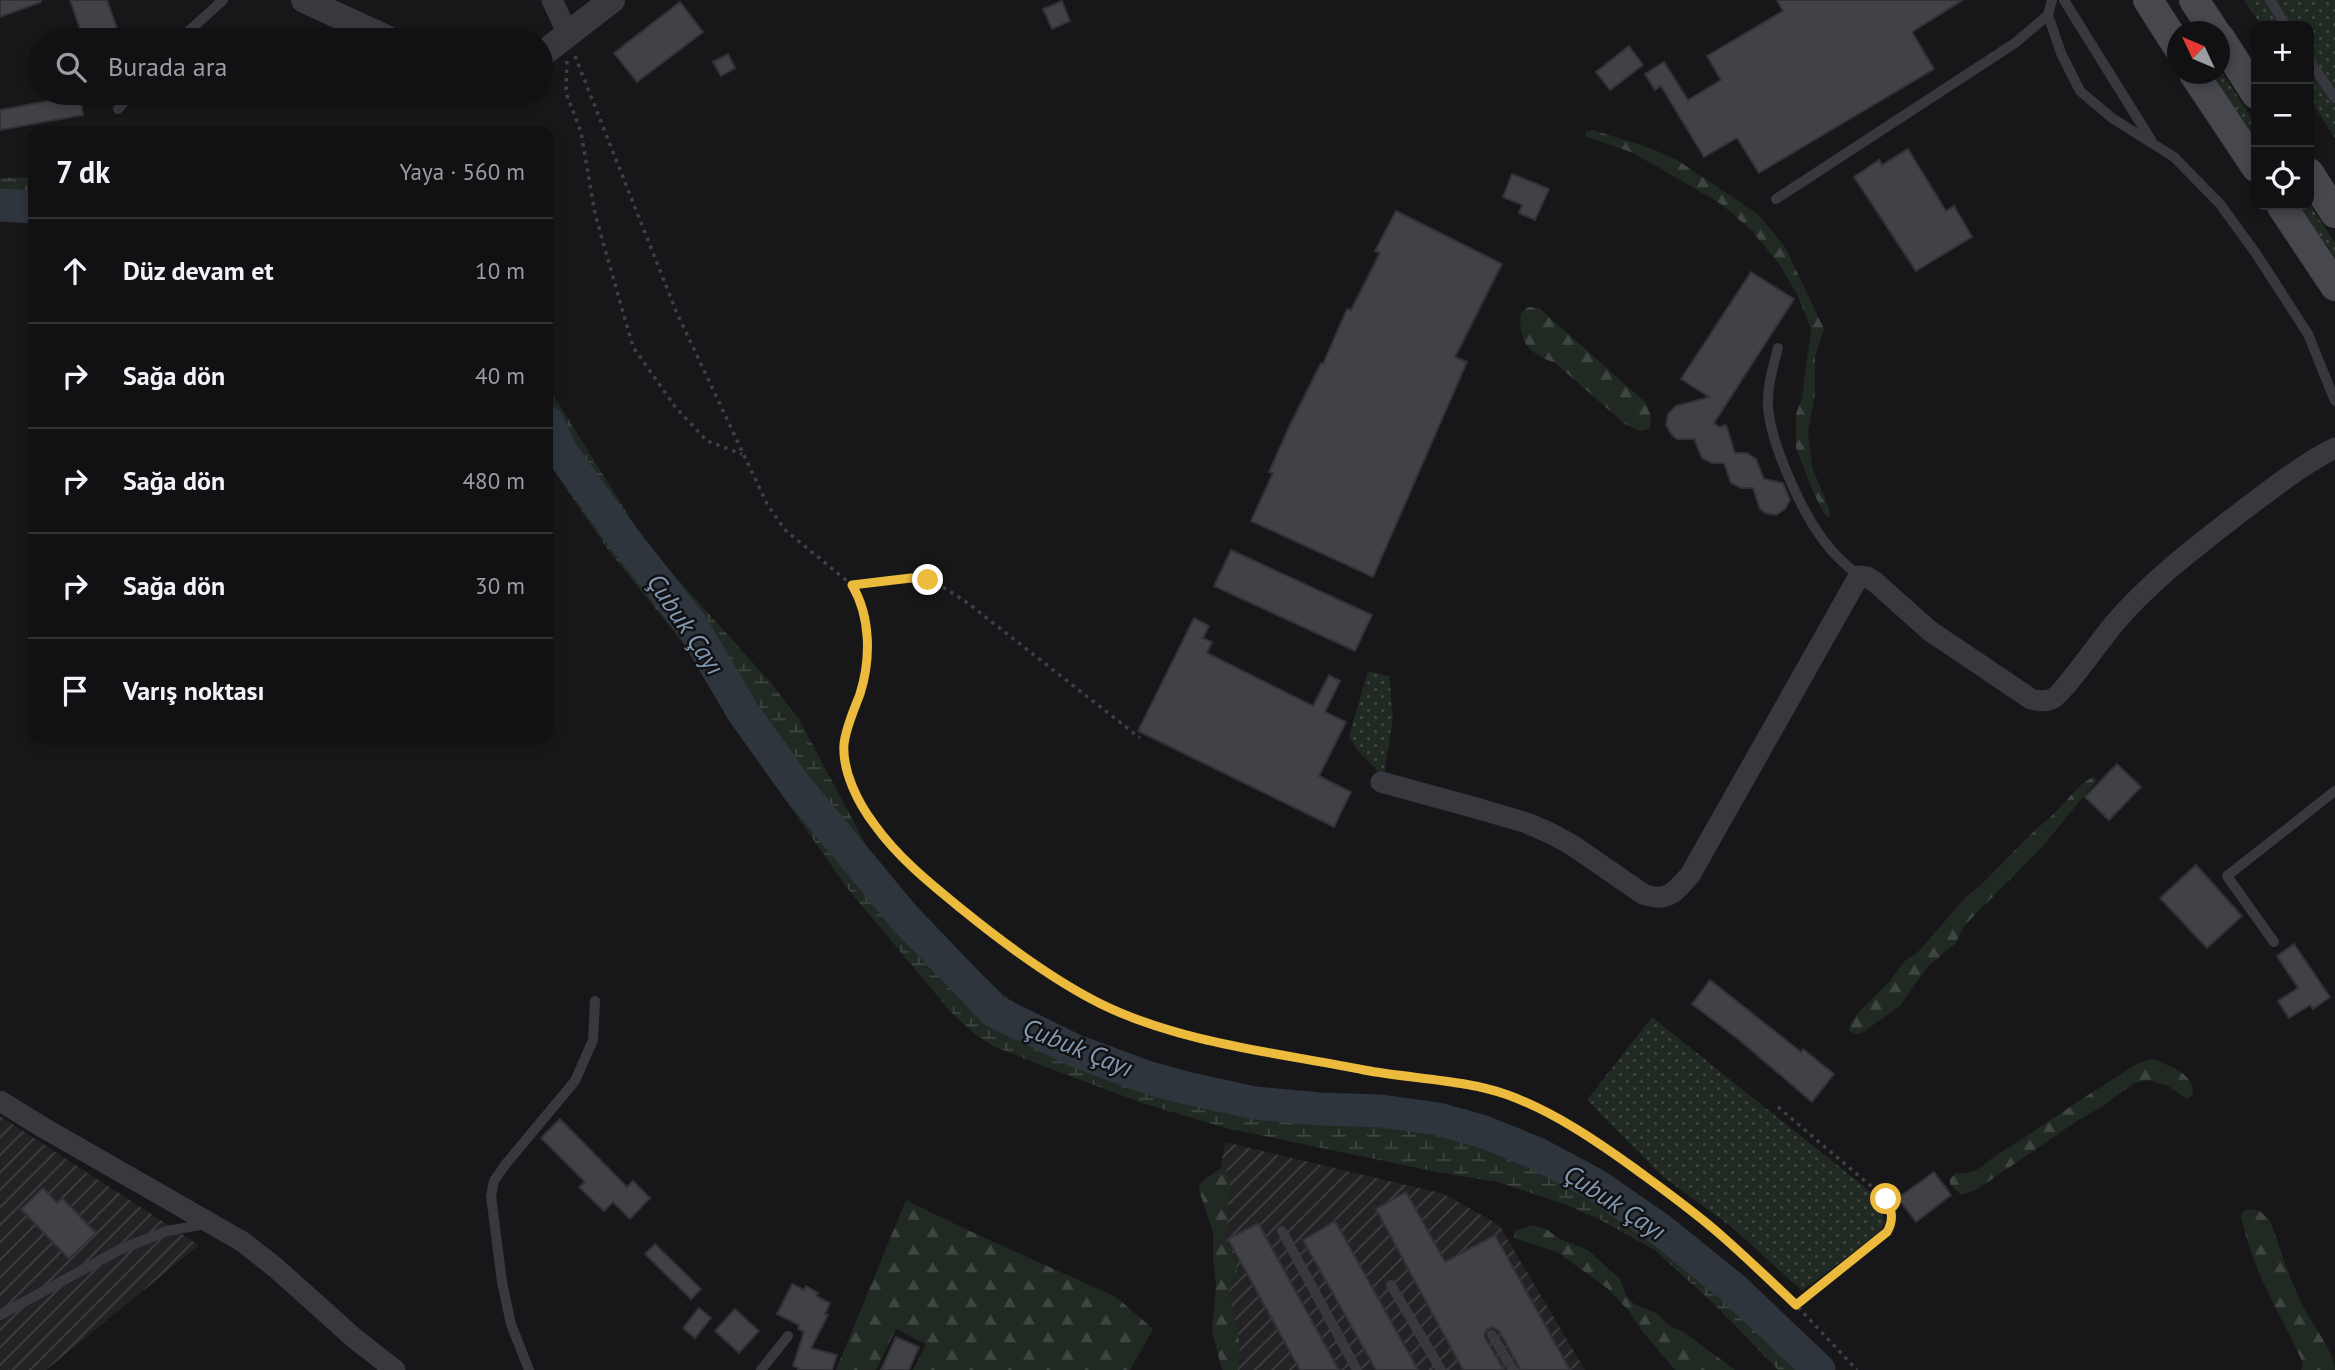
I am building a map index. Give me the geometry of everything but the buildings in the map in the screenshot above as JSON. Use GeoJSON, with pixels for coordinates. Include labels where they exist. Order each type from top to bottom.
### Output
{"type":"FeatureCollection","features":[{"type":"Feature","properties":{"kind":"main road"},"geometry":{"type":"LineString","coordinates":[[2148,0],[2167,30]]}},
{"type":"Feature","properties":{"kind":"main road"},"geometry":{"type":"LineString","coordinates":[[2194,0],[2208,21]]}},
{"type":"Feature","properties":{"kind":"main road"},"geometry":{"type":"LineString","coordinates":[[2230,54],[2251,86]]}},
{"type":"Feature","properties":{"kind":"main road"},"geometry":{"type":"LineString","coordinates":[[2201,84],[2251,160]]}},
{"type":"Feature","properties":{"kind":"main road"},"geometry":{"type":"LineString","coordinates":[[2314,181],[2335,213]]}},
{"type":"Feature","properties":{"kind":"main road"},"geometry":{"type":"LineString","coordinates":[[2284,210],[2335,286]]}},
{"type":"Feature","properties":{"kind":"street"},"geometry":{"type":"LineString","coordinates":[[304,0],[365,28]]}},
{"type":"Feature","properties":{"kind":"street"},"geometry":{"type":"LineString","coordinates":[[552,0],[568,34]]}},
{"type":"Feature","properties":{"kind":"street"},"geometry":{"type":"LineString","coordinates":[[553,46],[612,0]]}},
{"type":"Feature","properties":{"kind":"street"},"geometry":{"type":"LineString","coordinates":[[1381,782],[1527,823],[1572,845],[1643,894],[1655,898],[1665,897],[1677,890],[1696,864],[1858,576],[1875,582],[1930,631],[2031,699],[2054,699],[2063,692],[2115,622],[2169,569],[2299,468],[2335,448]]}},
{"type":"Feature","properties":{"kind":"street"},"geometry":{"type":"LineString","coordinates":[[0,1101],[243,1242],[395,1370]]}},
{"type":"Feature","properties":{"kind":"lane"},"geometry":{"type":"LineString","coordinates":[[192,28],[223,0]]}},
{"type":"Feature","properties":{"kind":"lane"},"geometry":{"type":"LineString","coordinates":[[2052,0],[2048,15],[2061,53],[2080,91],[2112,118],[2174,157],[2220,204],[2308,334],[2335,401]]}},
{"type":"Feature","properties":{"kind":"lane"},"geometry":{"type":"LineString","coordinates":[[2064,0],[2152,142]]}},
{"type":"Feature","properties":{"kind":"lane"},"geometry":{"type":"LineString","coordinates":[[2270,0],[2283,21]]}},
{"type":"Feature","properties":{"kind":"lane"},"geometry":{"type":"LineString","coordinates":[[1776,198],[2015,43],[2048,15]]}},
{"type":"Feature","properties":{"kind":"lane"},"geometry":{"type":"LineString","coordinates":[[2314,67],[2335,98]]}},
{"type":"Feature","properties":{"kind":"lane"},"geometry":{"type":"LineString","coordinates":[[118,109],[122,105]]}},
{"type":"Feature","properties":{"kind":"lane"},"geometry":{"type":"LineString","coordinates":[[1778,348],[1769,383],[1768,405],[1770,425],[1779,453],[1812,524],[1840,559],[1858,576]]}},
{"type":"Feature","properties":{"kind":"lane"},"geometry":{"type":"LineString","coordinates":[[2274,942],[2227,876],[2335,791]]}},
{"type":"Feature","properties":{"kind":"lane"},"geometry":{"type":"LineString","coordinates":[[529,1370],[507,1303],[491,1196],[494,1181],[505,1165],[575,1081],[593,1040],[595,1001]]}},
{"type":"Feature","properties":{"kind":"lane"},"geometry":{"type":"LineString","coordinates":[[0,1315],[119,1250],[167,1231],[213,1223]]}},
{"type":"Feature","properties":{"kind":"lane"},"geometry":{"type":"LineString","coordinates":[[1282,1231],[1357,1370]]}},
{"type":"Feature","properties":{"kind":"lane"},"geometry":{"type":"LineString","coordinates":[[1391,1285],[1441,1370]]}},
{"type":"Feature","properties":{"kind":"lane"},"geometry":{"type":"LineString","coordinates":[[1492,1335],[1513,1370]]}},
{"type":"Feature","properties":{"kind":"lane"},"geometry":{"type":"LineString","coordinates":[[761,1370],[788,1336]]}},
{"type":"Feature","properties":{"kind":"path"},"geometry":{"type":"LineString","coordinates":[[568,34],[566,93],[581,132],[595,214],[633,347],[670,400],[707,441],[743,454]]}},
{"type":"Feature","properties":{"kind":"path"},"geometry":{"type":"LineString","coordinates":[[568,34],[585,85],[676,311],[767,504],[785,530],[852,585],[861,599],[868,648],[867,669],[844,746],[849,775],[858,800],[873,824],[895,850],[977,922],[1036,965],[1100,1004],[1137,1019],[1199,1038],[1390,1075],[1496,1092],[1550,1113],[1608,1149],[1722,1236],[1796,1305],[1857,1370]]}},
{"type":"Feature","properties":{"kind":"path"},"geometry":{"type":"LineString","coordinates":[[852,585],[911,578],[928,580],[943,587],[969,604],[1140,738]]}},
{"type":"Feature","properties":{"kind":"path"},"geometry":{"type":"LineString","coordinates":[[1777,1107],[1886,1199],[1891,1210],[1892,1225],[1887,1232],[1796,1305]]}},
{"type":"Feature","properties":{"kind":"shaded area"},"geometry":{"type":"Polygon","coordinates":[[[0,1116],[199,1245],[46,1370],[0,1370],[0,1116]]]}},
{"type":"Feature","properties":{"kind":"shaded area"},"geometry":{"type":"Polygon","coordinates":[[[1225,1142],[1444,1194],[1499,1225],[1585,1370],[1225,1370],[1217,1189],[1225,1142]]]}},
{"type":"Feature","properties":{"kind":"green space"},"geometry":{"type":"Polygon","coordinates":[[[2244,0],[2335,0],[2335,138],[2314,106],[2314,21],[2259,21],[2244,0]]]}},
{"type":"Feature","properties":{"kind":"green space"},"geometry":{"type":"Polygon","coordinates":[[[2219,84],[2230,84],[2251,117],[2251,132],[2219,84]]]}},
{"type":"Feature","properties":{"kind":"green space"},"geometry":{"type":"Polygon","coordinates":[[[1593,130],[1650,148],[1677,160],[1758,214],[1785,247],[1824,329],[1815,356],[1815,394],[1808,432],[1812,467],[1831,518],[1825,515],[1814,494],[1796,448],[1796,414],[1802,398],[1811,329],[1799,298],[1780,265],[1751,230],[1721,204],[1628,151],[1585,136],[1586,131],[1593,130]]]}},
{"type":"Feature","properties":{"kind":"green space"},"geometry":{"type":"Polygon","coordinates":[[[28,177],[28,218],[0,216],[0,178],[28,177]]]}},
{"type":"Feature","properties":{"kind":"green space"},"geometry":{"type":"Polygon","coordinates":[[[2302,210],[2314,210],[2335,243],[2335,258],[2302,210]]]}},
{"type":"Feature","properties":{"kind":"green space"},"geometry":{"type":"Polygon","coordinates":[[[1528,307],[1539,308],[1646,403],[1651,417],[1650,429],[1639,431],[1625,424],[1554,362],[1538,355],[1527,345],[1520,322],[1521,313],[1528,307]]]}},
{"type":"Feature","properties":{"kind":"green space"},"geometry":{"type":"Polygon","coordinates":[[[553,395],[639,532],[799,719],[868,849],[901,891],[943,937],[1007,998],[1074,1039],[1129,1060],[1267,1091],[1456,1112],[1492,1121],[1529,1136],[1654,1213],[1725,1269],[1834,1370],[1778,1370],[1715,1305],[1656,1251],[1599,1219],[1564,1204],[1498,1182],[1226,1128],[1142,1103],[993,1046],[976,1035],[951,1012],[847,888],[771,779],[703,668],[609,551],[553,469],[553,395]]]}},
{"type":"Feature","properties":{"kind":"green space"},"geometry":{"type":"Polygon","coordinates":[[[1368,671],[1389,676],[1393,717],[1384,777],[1356,749],[1349,736],[1368,671]]]}},
{"type":"Feature","properties":{"kind":"green space"},"geometry":{"type":"Polygon","coordinates":[[[2093,777],[2097,780],[2043,846],[1964,926],[1956,943],[1927,967],[1901,1005],[1862,1033],[1849,1031],[1850,1024],[1859,1012],[1888,983],[1905,961],[1918,952],[1966,897],[2078,788],[2093,777]]]}},
{"type":"Feature","properties":{"kind":"green space"},"geometry":{"type":"Polygon","coordinates":[[[1652,1017],[1877,1197],[1885,1223],[1880,1232],[1802,1291],[1733,1228],[1662,1176],[1587,1100],[1652,1017]]]}},
{"type":"Feature","properties":{"kind":"green space"},"geometry":{"type":"Polygon","coordinates":[[[2153,1059],[2180,1071],[2190,1081],[2193,1095],[2187,1099],[2168,1086],[2149,1080],[2134,1083],[1976,1190],[1961,1195],[1950,1184],[1950,1179],[1956,1173],[1968,1173],[1979,1168],[2129,1069],[2153,1059]]]}},
{"type":"Feature","properties":{"kind":"green space"},"geometry":{"type":"Polygon","coordinates":[[[1220,1169],[1226,1170],[1230,1180],[1226,1241],[1236,1260],[1237,1276],[1229,1291],[1239,1345],[1238,1370],[1222,1370],[1212,1331],[1216,1283],[1213,1232],[1199,1190],[1200,1184],[1206,1178],[1220,1169]]]}},
{"type":"Feature","properties":{"kind":"green space"},"geometry":{"type":"Polygon","coordinates":[[[906,1200],[1116,1297],[1153,1329],[1130,1370],[913,1370],[926,1344],[896,1329],[876,1370],[836,1370],[906,1200]]]}},
{"type":"Feature","properties":{"kind":"green space"},"geometry":{"type":"Polygon","coordinates":[[[2244,1210],[2261,1212],[2270,1221],[2294,1287],[2327,1347],[2335,1370],[2301,1370],[2303,1363],[2267,1290],[2246,1235],[2241,1215],[2244,1210]]]}},
{"type":"Feature","properties":{"kind":"green space"},"geometry":{"type":"Polygon","coordinates":[[[1532,1225],[1588,1250],[1620,1279],[1626,1295],[1634,1304],[1658,1314],[1668,1325],[1685,1333],[1735,1370],[1675,1370],[1629,1311],[1607,1288],[1557,1252],[1514,1238],[1515,1231],[1532,1225]]]}},
{"type":"Feature","properties":{"kind":"waterway","name":"Çubuk Çayı"},"geometry":{"type":"LineString","coordinates":[[0,205],[28,207]]}},
{"type":"Feature","properties":{"kind":"waterway","name":"Çubuk Çayı"},"geometry":{"type":"LineString","coordinates":[[553,434],[560,450],[621,535],[693,627],[743,712],[798,789],[904,917],[994,1011],[1076,1051],[1146,1077],[1182,1087],[1255,1103],[1381,1111],[1438,1119],[1484,1132],[1538,1154],[1596,1185],[1661,1230],[1734,1289],[1819,1370]]}},
{"type":"Feature","properties":{"kind":"route"},"geometry":{"type":"LineString","coordinates":[[928,580],[911,578],[852,585],[861,599],[868,648],[867,669],[844,746],[849,775],[858,800],[873,824],[895,850],[977,922],[1036,965],[1100,1004],[1137,1019],[1199,1038],[1390,1075],[1464,1085],[1506,1095],[1550,1113],[1608,1149],[1677,1200],[1722,1236],[1796,1305],[1887,1232],[1892,1225],[1891,1210],[1886,1199]]}}]}
